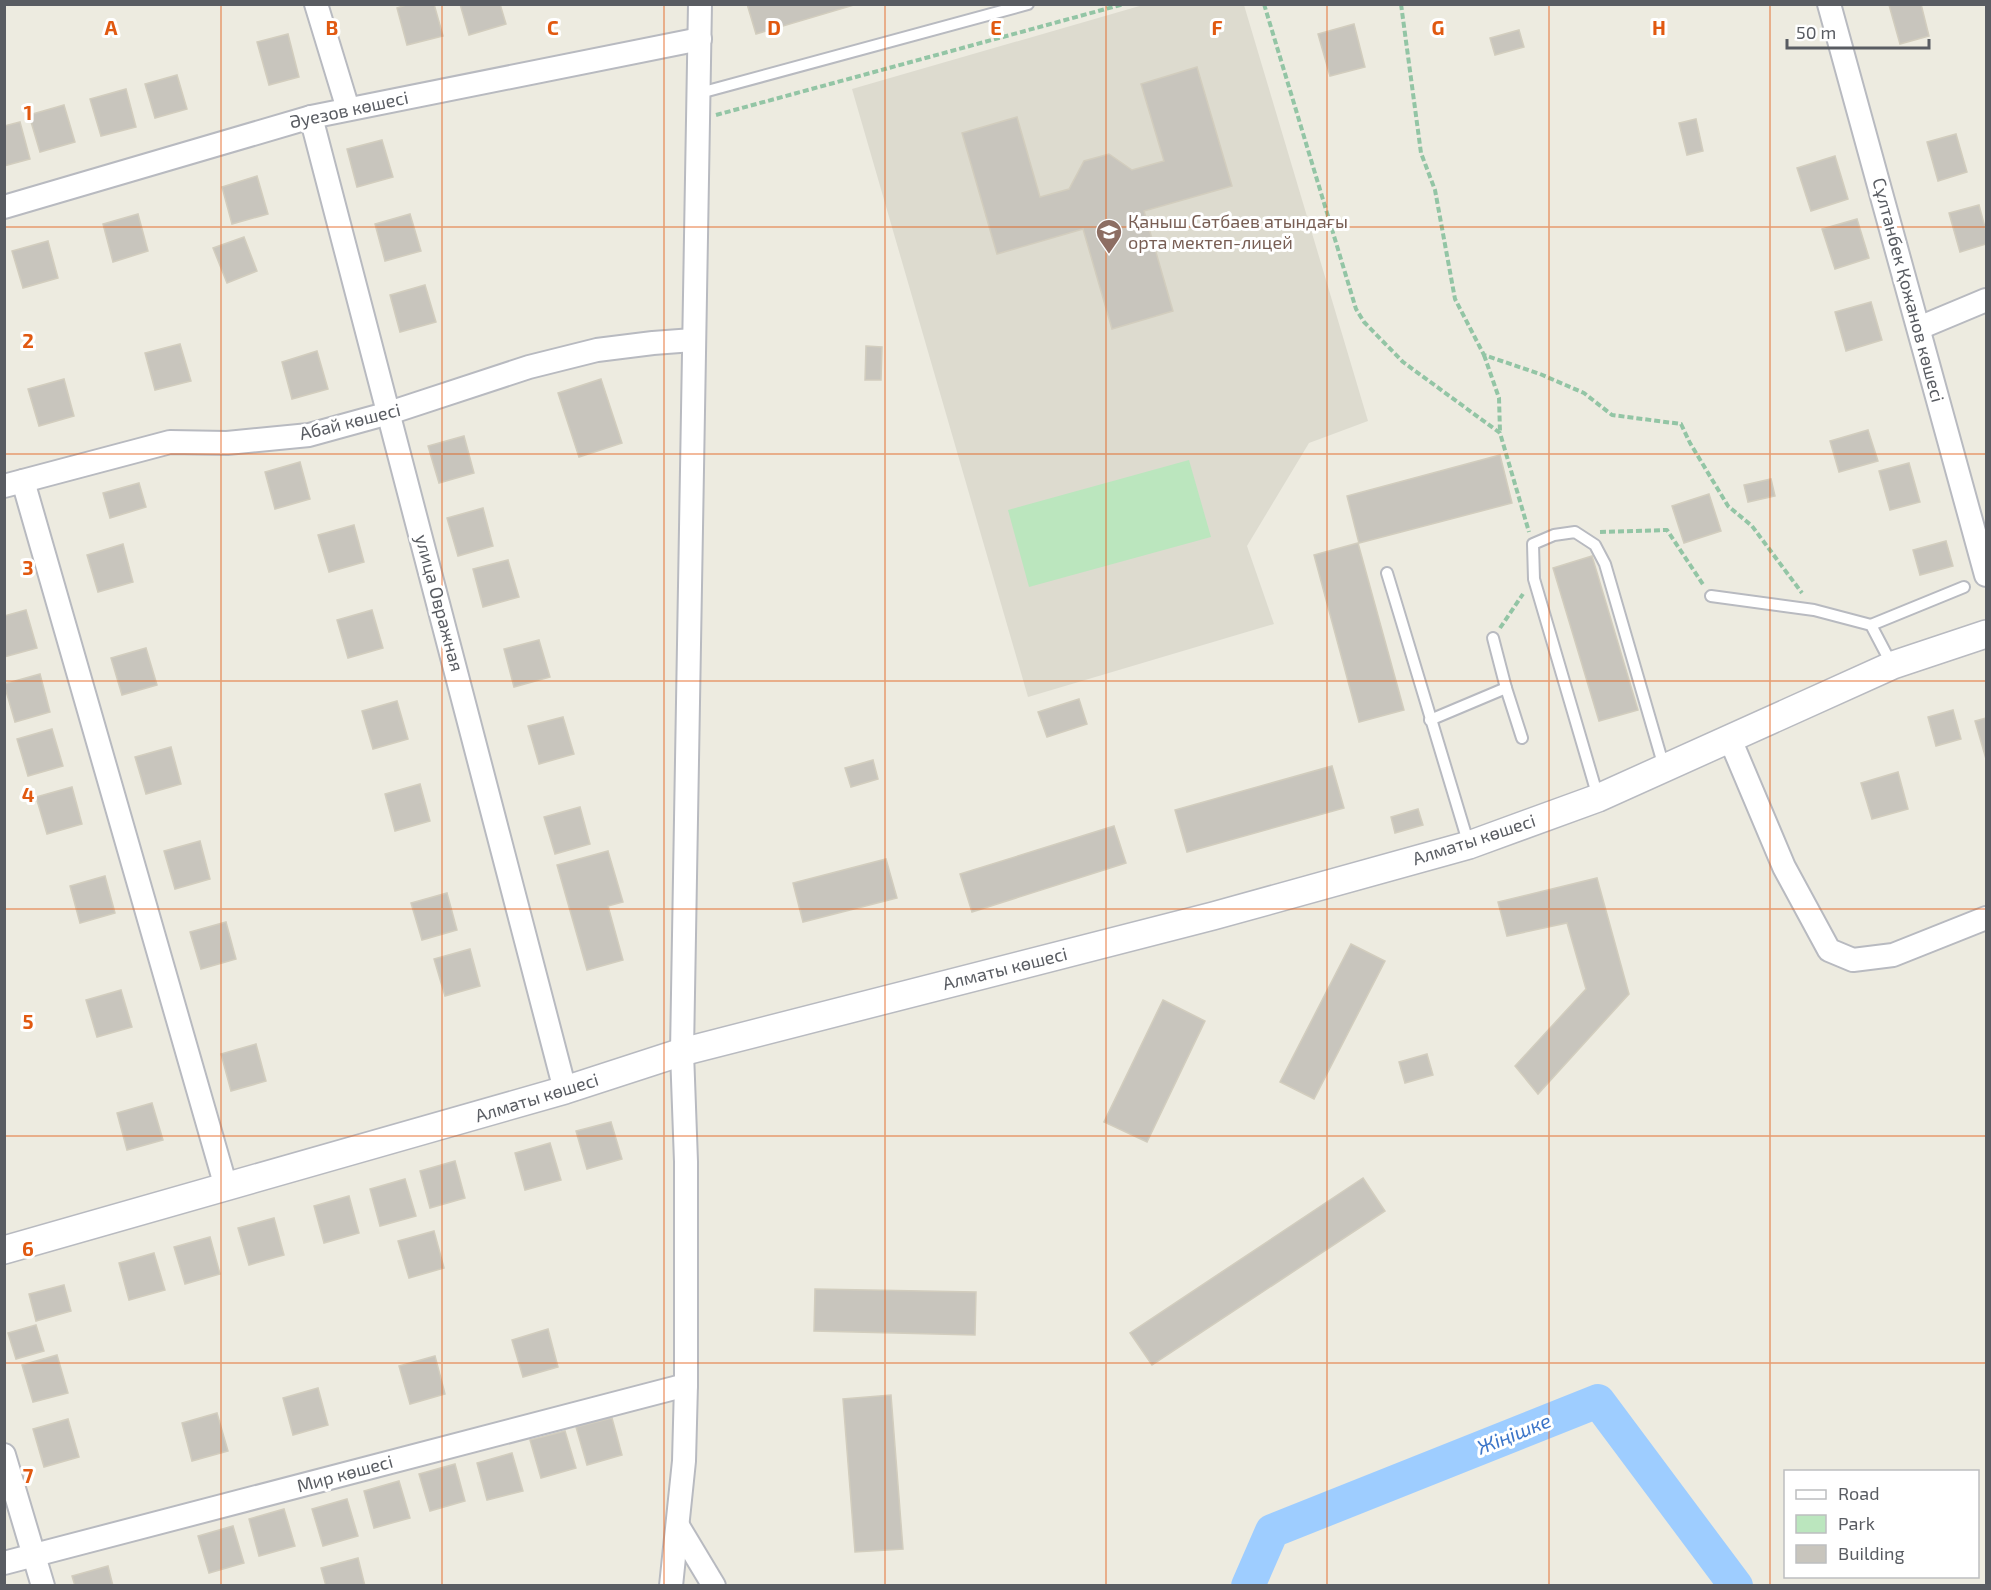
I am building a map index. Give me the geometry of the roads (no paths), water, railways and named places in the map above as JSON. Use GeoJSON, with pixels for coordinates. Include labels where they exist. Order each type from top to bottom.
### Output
{"type":"FeatureCollection","features":[{"type":"Feature","properties":{"kind":"street"},"geometry":{"type":"LineString","coordinates":[[316,4],[348,109]]}},
{"type":"Feature","properties":{"kind":"street"},"geometry":{"type":"LineString","coordinates":[[671,1586],[684,1461],[686,1385],[686,1162],[682,1052],[693,340],[700,120],[700,4]]}},
{"type":"Feature","properties":{"kind":"street","name":"Сұлтанбек Қожанов көшесі"},"geometry":{"type":"LineString","coordinates":[[1830,4],[1986,575]]}},
{"type":"Feature","properties":{"kind":"street","name":"Әуезов көшесі"},"geometry":{"type":"LineString","coordinates":[[4,207],[311,117],[700,39]]}},
{"type":"Feature","properties":{"kind":"street","name":"улица Овражная"},"geometry":{"type":"LineString","coordinates":[[311,117],[566,1090]]}},
{"type":"Feature","properties":{"kind":"street"},"geometry":{"type":"LineString","coordinates":[[1919,328],[1986,300]]}},
{"type":"Feature","properties":{"kind":"street","name":"Абай көшесі"},"geometry":{"type":"LineString","coordinates":[[14,483],[170,442],[227,443],[309,435],[389,413],[529,367],[597,350],[693,340]]}},
{"type":"Feature","properties":{"kind":"street"},"geometry":{"type":"LineString","coordinates":[[14,483],[226,1187]]}},
{"type":"Feature","properties":{"kind":"street","name":"Алматы көшесі"},"geometry":{"type":"LineString","coordinates":[[4,1250],[566,1090],[682,1052],[1213,916],[1469,845],[1598,798],[1893,665],[1986,634]]}},
{"type":"Feature","properties":{"kind":"street"},"geometry":{"type":"LineString","coordinates":[[1730,739],[1784,867],[1829,950],[1853,960],[1893,955],[1986,918]]}},
{"type":"Feature","properties":{"kind":"street","name":"Мир көшесі"},"geometry":{"type":"LineString","coordinates":[[4,1563],[686,1385]]}},
{"type":"Feature","properties":{"kind":"street"},"geometry":{"type":"LineString","coordinates":[[4,1455],[43,1586]]}},
{"type":"Feature","properties":{"kind":"street"},"geometry":{"type":"LineString","coordinates":[[678,1526],[714,1586]]}},
{"type":"Feature","properties":{"kind":"lane"},"geometry":{"type":"LineString","coordinates":[[700,93],[1028,4]]}},
{"type":"Feature","properties":{"kind":"lane"},"geometry":{"type":"LineString","coordinates":[[1598,798],[1534,579],[1533,544],[1554,535],[1575,532],[1594,545],[1605,564],[1665,769]]}},
{"type":"Feature","properties":{"kind":"lane"},"geometry":{"type":"LineString","coordinates":[[1387,573],[1469,845]]}},
{"type":"Feature","properties":{"kind":"lane"},"geometry":{"type":"LineString","coordinates":[[1711,596],[1814,610],[1871,625],[1965,587]]}},
{"type":"Feature","properties":{"kind":"lane"},"geometry":{"type":"LineString","coordinates":[[1871,625],[1893,665]]}},
{"type":"Feature","properties":{"kind":"lane"},"geometry":{"type":"LineString","coordinates":[[1493,639],[1522,738]]}},
{"type":"Feature","properties":{"kind":"lane"},"geometry":{"type":"LineString","coordinates":[[1430,720],[1506,688]]}},
{"type":"Feature","properties":{"kind":"waterway","name":"Жіңішке"},"geometry":{"type":"LineString","coordinates":[[1248,1586],[1272,1531],[1598,1401],[1736,1586]]}},
{"type":"Feature","properties":{"kind":"place","name":"Қаныш Сәтбаев атындағы орта мектеп-лицей"},"geometry":{"type":"Point","coordinates":[1109,255]}}]}
